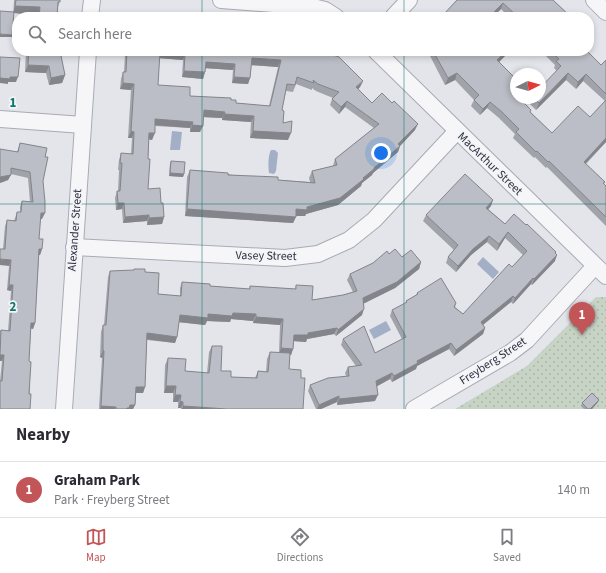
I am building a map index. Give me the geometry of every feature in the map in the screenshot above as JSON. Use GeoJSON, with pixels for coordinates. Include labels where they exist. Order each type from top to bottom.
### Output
{"type":"FeatureCollection","features":[{"type":"Feature","properties":{"kind":"street"},"geometry":{"type":"LineString","coordinates":[[91,12],[92,0]]}},
{"type":"Feature","properties":{"kind":"street"},"geometry":{"type":"LineString","coordinates":[[221,0],[314,7],[328,12]]}},
{"type":"Feature","properties":{"kind":"street"},"geometry":{"type":"LineString","coordinates":[[398,12],[410,0]]}},
{"type":"Feature","properties":{"kind":"street"},"geometry":{"type":"LineString","coordinates":[[594,0],[606,12]]}},
{"type":"Feature","properties":{"kind":"street","name":"Alexander Street"},"geometry":{"type":"LineString","coordinates":[[64,409],[88,56]]}},
{"type":"Feature","properties":{"kind":"street","name":"MacArthur Street"},"geometry":{"type":"LineString","coordinates":[[381,56],[600,271]]}},
{"type":"Feature","properties":{"kind":"street"},"geometry":{"type":"LineString","coordinates":[[0,118],[83,125]]}},
{"type":"Feature","properties":{"kind":"street","name":"Vasey Street"},"geometry":{"type":"LineString","coordinates":[[74,247],[285,258],[318,254],[349,240],[374,220],[457,131]]}},
{"type":"Feature","properties":{"kind":"street","name":"Freyberg Street"},"geometry":{"type":"LineString","coordinates":[[414,409],[504,356],[527,340],[600,271]]}},
{"type":"Feature","properties":{"kind":"green space"},"geometry":{"type":"Polygon","coordinates":[[[596,297],[606,297],[606,409],[455,409],[527,366],[596,297]]]}},
{"type":"Feature","properties":{"kind":"water"},"geometry":{"type":"Polygon","coordinates":[[[172,131],[182,132],[180,150],[170,150],[172,131]]]}},
{"type":"Feature","properties":{"kind":"water"},"geometry":{"type":"Polygon","coordinates":[[[271,150],[275,150],[278,153],[276,171],[274,174],[269,173],[268,161],[271,150]]]}},
{"type":"Feature","properties":{"kind":"water"},"geometry":{"type":"Polygon","coordinates":[[[483,257],[499,272],[493,279],[477,264],[483,257]]]}},
{"type":"Feature","properties":{"kind":"water"},"geometry":{"type":"Polygon","coordinates":[[[386,321],[391,330],[374,339],[369,330],[386,321]]]}},
{"type":"Feature","properties":{"kind":"building"},"geometry":{"type":"Polygon","coordinates":[[[16,0],[60,0],[60,2],[58,2],[57,12],[40,12],[40,7],[15,6],[16,0]]]}},
{"type":"Feature","properties":{"kind":"building"},"geometry":{"type":"Polygon","coordinates":[[[457,0],[553,0],[566,12],[513,12],[503,3],[494,12],[446,12],[457,0]]]}},
{"type":"Feature","properties":{"kind":"building"},"geometry":{"type":"Polygon","coordinates":[[[0,11],[14,12],[12,12],[12,35],[0,34],[0,11]]]}},
{"type":"Feature","properties":{"kind":"building"},"geometry":{"type":"Polygon","coordinates":[[[29,56],[61,56],[65,75],[51,78],[49,66],[28,65],[29,56]]]}},
{"type":"Feature","properties":{"kind":"building"},"geometry":{"type":"Polygon","coordinates":[[[127,56],[160,56],[158,85],[190,87],[190,96],[231,98],[231,100],[236,100],[236,103],[270,106],[281,60],[252,58],[250,78],[234,77],[235,64],[206,62],[205,72],[184,71],[185,56],[336,56],[363,81],[356,87],[372,103],[382,93],[392,103],[394,101],[418,124],[398,144],[400,146],[363,178],[364,179],[340,198],[307,207],[307,210],[296,209],[296,217],[187,209],[190,170],[228,173],[228,175],[278,177],[278,180],[315,183],[312,171],[337,165],[335,159],[379,124],[347,101],[341,107],[332,99],[339,92],[318,84],[313,80],[314,83],[297,77],[295,85],[287,84],[282,110],[284,111],[283,123],[292,121],[291,133],[253,131],[254,116],[224,114],[225,112],[204,110],[203,126],[192,125],[193,122],[155,119],[155,133],[149,133],[148,159],[150,159],[148,189],[160,188],[164,217],[149,218],[149,215],[125,217],[124,203],[118,203],[117,191],[120,191],[122,163],[120,163],[121,153],[133,154],[134,132],[131,131],[134,84],[123,83],[123,72],[126,72],[127,56]]]}},
{"type":"Feature","properties":{"kind":"building"},"geometry":{"type":"Polygon","coordinates":[[[436,56],[501,56],[497,60],[510,73],[510,104],[525,104],[531,110],[530,112],[552,133],[578,106],[590,117],[606,100],[606,138],[584,162],[605,182],[603,183],[606,186],[606,217],[549,161],[548,162],[537,151],[536,152],[516,132],[519,129],[502,112],[490,102],[483,109],[474,100],[479,95],[457,73],[448,78],[436,56]]]}},
{"type":"Feature","properties":{"kind":"building"},"geometry":{"type":"Polygon","coordinates":[[[556,56],[592,56],[601,65],[606,60],[606,94],[586,74],[578,82],[568,73],[546,96],[546,82],[561,66],[556,61],[559,59],[556,56]]]}},
{"type":"Feature","properties":{"kind":"building"},"geometry":{"type":"Polygon","coordinates":[[[0,57],[20,58],[18,77],[10,77],[10,79],[0,78],[0,57]]]}},
{"type":"Feature","properties":{"kind":"building"},"geometry":{"type":"Polygon","coordinates":[[[20,143],[47,148],[45,157],[48,157],[43,181],[45,213],[41,213],[39,239],[43,239],[42,249],[39,249],[35,323],[31,323],[29,361],[31,362],[29,394],[31,394],[30,409],[0,409],[0,381],[2,381],[4,355],[0,355],[1,330],[10,331],[13,285],[9,285],[11,260],[0,259],[0,249],[5,249],[7,220],[16,221],[17,212],[21,212],[22,201],[33,202],[30,172],[11,168],[11,175],[0,177],[0,149],[18,152],[20,143]]]}},
{"type":"Feature","properties":{"kind":"building"},"geometry":{"type":"Polygon","coordinates":[[[171,161],[185,162],[184,174],[170,173],[171,161]]]}},
{"type":"Feature","properties":{"kind":"building"},"geometry":{"type":"Polygon","coordinates":[[[465,174],[493,200],[486,208],[505,224],[514,214],[526,225],[527,224],[556,252],[555,253],[557,255],[515,298],[513,296],[481,322],[485,328],[456,350],[451,343],[417,361],[418,363],[394,376],[392,373],[376,381],[378,395],[339,399],[339,396],[319,405],[310,385],[328,378],[349,376],[348,367],[362,365],[343,339],[364,326],[375,353],[406,337],[392,310],[407,302],[406,301],[418,294],[417,293],[441,278],[456,303],[454,307],[463,314],[509,264],[512,267],[527,251],[508,232],[499,244],[489,236],[473,249],[458,266],[448,257],[458,245],[426,215],[465,174]]]}},
{"type":"Feature","properties":{"kind":"building"},"geometry":{"type":"Polygon","coordinates":[[[395,249],[402,257],[411,250],[421,262],[397,282],[363,298],[364,309],[338,330],[337,328],[308,333],[308,335],[294,335],[293,349],[281,348],[283,319],[256,317],[256,314],[233,313],[232,316],[208,314],[208,318],[180,315],[177,337],[147,333],[145,387],[136,387],[135,405],[130,405],[129,408],[126,409],[101,406],[104,351],[103,325],[106,325],[110,271],[145,269],[145,272],[159,273],[158,294],[181,296],[182,282],[250,289],[250,286],[296,289],[296,285],[313,286],[312,300],[357,291],[350,274],[373,263],[387,251],[389,254],[395,249]]]}},
{"type":"Feature","properties":{"kind":"building"},"geometry":{"type":"Polygon","coordinates":[[[212,346],[222,346],[221,371],[231,371],[231,377],[257,378],[258,371],[268,372],[270,352],[290,353],[289,369],[301,370],[301,378],[305,378],[303,409],[227,409],[183,406],[183,402],[180,401],[181,395],[175,395],[176,386],[166,386],[168,358],[186,359],[185,371],[209,373],[212,346]]]}},
{"type":"Feature","properties":{"kind":"building"},"geometry":{"type":"Polygon","coordinates":[[[592,393],[599,400],[590,409],[588,409],[582,403],[592,393]]]}},
{"type":"Feature","properties":{"kind":"place","name":"Graham Park"},"geometry":{"type":"Point","coordinates":[582,335]}}]}
